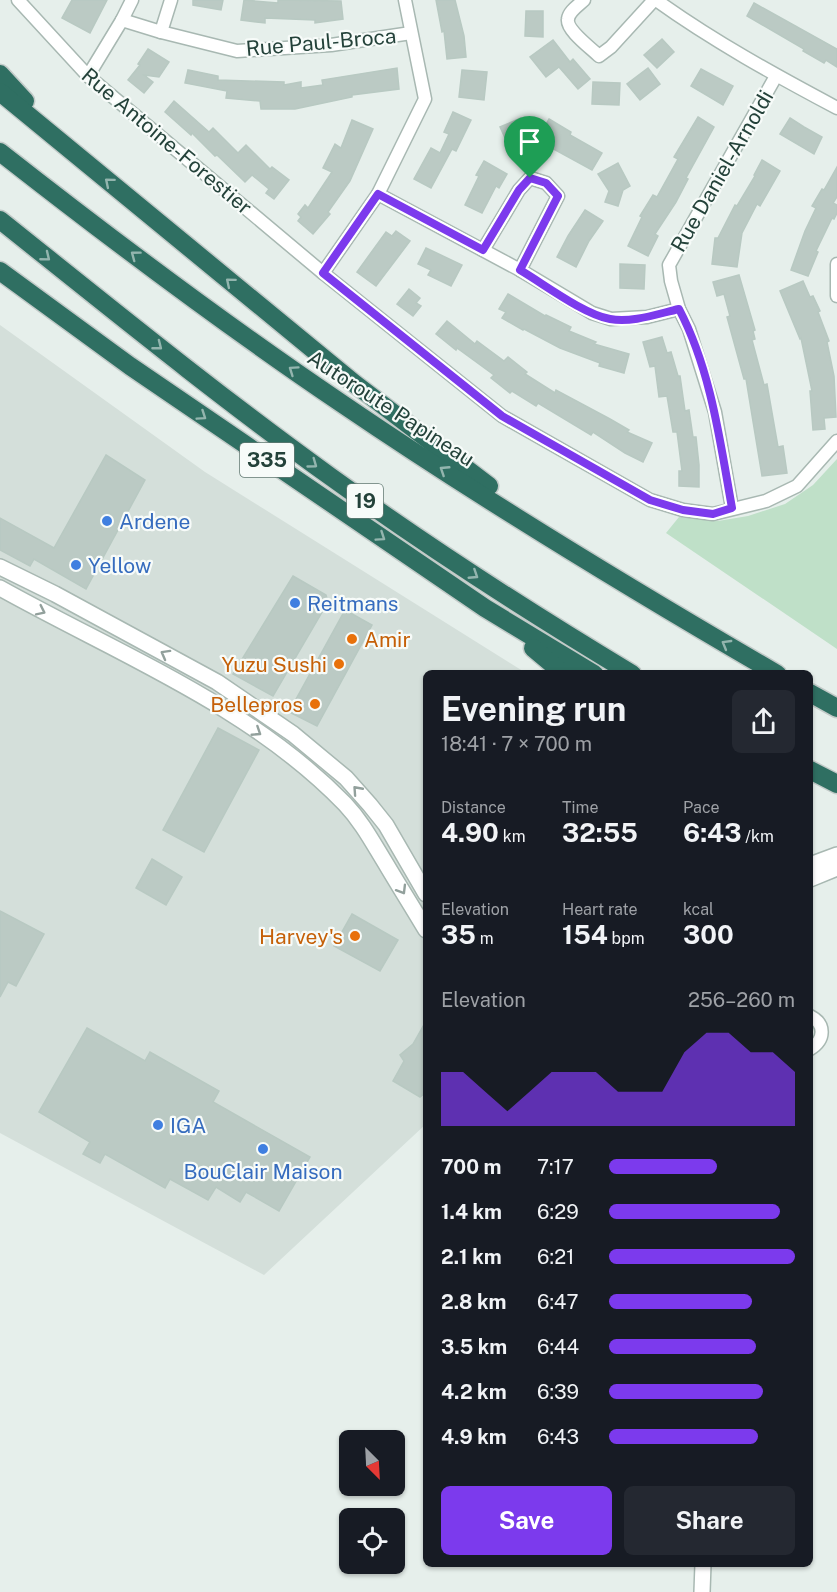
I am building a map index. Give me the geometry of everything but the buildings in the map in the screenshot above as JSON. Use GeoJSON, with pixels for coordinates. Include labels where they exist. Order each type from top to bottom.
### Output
{"type":"FeatureCollection","features":[{"type":"Feature","properties":{"kind":"highway"},"geometry":{"type":"LineString","coordinates":[[0,74],[78,156]]}},
{"type":"Feature","properties":{"kind":"highway"},"geometry":{"type":"LineString","coordinates":[[0,92],[383,406],[600,568]]}},
{"type":"Feature","properties":{"kind":"highway","name":"Autoroute Papineau"},"geometry":{"type":"LineString","coordinates":[[0,152],[158,273],[288,367],[404,445],[600,568],[770,670]]}},
{"type":"Feature","properties":{"kind":"highway","name":"19"},"geometry":{"type":"LineString","coordinates":[[0,220],[206,384],[332,478],[466,570],[626,670]]}},
{"type":"Feature","properties":{"kind":"highway","name":"335"},"geometry":{"type":"LineString","coordinates":[[0,271],[159,386],[485,608],[587,670]]}},
{"type":"Feature","properties":{"kind":"highway"},"geometry":{"type":"LineString","coordinates":[[0,279],[51,310]]}},
{"type":"Feature","properties":{"kind":"highway"},"geometry":{"type":"LineString","coordinates":[[485,608],[559,670]]}},
{"type":"Feature","properties":{"kind":"highway"},"geometry":{"type":"LineString","coordinates":[[813,695],[837,708]]}},
{"type":"Feature","properties":{"kind":"highway"},"geometry":{"type":"LineString","coordinates":[[813,772],[837,784]]}},
{"type":"Feature","properties":{"kind":"street","name":"Rue Antoine-Forestier"},"geometry":{"type":"LineString","coordinates":[[18,0],[88,76],[323,273],[502,416],[650,500],[683,510],[713,514],[766,501],[797,486],[837,441]]}},
{"type":"Feature","properties":{"kind":"street"},"geometry":{"type":"LineString","coordinates":[[88,76],[132,0]]}},
{"type":"Feature","properties":{"kind":"street"},"geometry":{"type":"LineString","coordinates":[[161,32],[171,0]]}},
{"type":"Feature","properties":{"kind":"street"},"geometry":{"type":"LineString","coordinates":[[323,273],[378,194],[425,99],[405,0]]}},
{"type":"Feature","properties":{"kind":"street"},"geometry":{"type":"LineString","coordinates":[[584,0],[571,12],[567,20],[569,28],[599,56],[611,47],[655,0],[686,22],[776,76],[837,108]]}},
{"type":"Feature","properties":{"kind":"street","name":"Rue Paul-Broca"},"geometry":{"type":"LineString","coordinates":[[122,20],[237,51],[331,45],[411,33]]}},
{"type":"Feature","properties":{"kind":"street","name":"Rue Daniel-Arnoldi"},"geometry":{"type":"LineString","coordinates":[[732,508],[715,412],[689,329],[679,309],[670,281],[669,265],[776,76]]}},
{"type":"Feature","properties":{"kind":"street"},"geometry":{"type":"LineString","coordinates":[[483,250],[519,190],[530,178],[546,183],[558,196],[520,270]]}},
{"type":"Feature","properties":{"kind":"street"},"geometry":{"type":"LineString","coordinates":[[378,194],[520,270],[592,313],[611,319],[646,317],[679,309]]}},
{"type":"Feature","properties":{"kind":"street"},"geometry":{"type":"LineString","coordinates":[[837,264],[837,296]]}},
{"type":"Feature","properties":{"kind":"street"},"geometry":{"type":"LineString","coordinates":[[0,567],[210,678],[293,734],[346,778],[370,805],[386,825],[423,889]]}},
{"type":"Feature","properties":{"kind":"street"},"geometry":{"type":"LineString","coordinates":[[0,588],[37,609],[84,631],[208,700],[291,756],[344,804],[366,830],[423,925]]}},
{"type":"Feature","properties":{"kind":"street"},"geometry":{"type":"LineString","coordinates":[[813,865],[837,855]]}},
{"type":"Feature","properties":{"kind":"street"},"geometry":{"type":"LineString","coordinates":[[813,878],[837,868]]}},
{"type":"Feature","properties":{"kind":"street"},"geometry":{"type":"LineString","coordinates":[[813,1018],[820,1024],[823,1034],[820,1042],[813,1047]]}},
{"type":"Feature","properties":{"kind":"street"},"geometry":{"type":"LineString","coordinates":[[702,1592],[703,1567]]}},
{"type":"Feature","properties":{"kind":"shaded area"},"geometry":{"type":"Polygon","coordinates":[[[0,325],[205,472],[521,670],[423,670],[423,1127],[264,1275],[0,1133],[0,325]]]}},
{"type":"Feature","properties":{"kind":"green space"},"geometry":{"type":"Polygon","coordinates":[[[837,459],[837,649],[666,533],[679,517],[718,521],[748,516],[785,504],[813,485],[837,459]]]}},
{"type":"Feature","properties":{"kind":"place","name":"Ardene"},"geometry":{"type":"Point","coordinates":[107,521]}},
{"type":"Feature","properties":{"kind":"place","name":"Yellow"},"geometry":{"type":"Point","coordinates":[76,565]}},
{"type":"Feature","properties":{"kind":"place","name":"Reitmans"},"geometry":{"type":"Point","coordinates":[295,603]}},
{"type":"Feature","properties":{"kind":"place","name":"Amir"},"geometry":{"type":"Point","coordinates":[352,639]}},
{"type":"Feature","properties":{"kind":"place","name":"Yuzu Sushi"},"geometry":{"type":"Point","coordinates":[339,664]}},
{"type":"Feature","properties":{"kind":"place","name":"Bellepros"},"geometry":{"type":"Point","coordinates":[315,704]}},
{"type":"Feature","properties":{"kind":"place","name":"Harvey's"},"geometry":{"type":"Point","coordinates":[355,936]}},
{"type":"Feature","properties":{"kind":"place","name":"IGA"},"geometry":{"type":"Point","coordinates":[158,1125]}},
{"type":"Feature","properties":{"kind":"place","name":"BouClair Maison"},"geometry":{"type":"Point","coordinates":[263,1149]}},
{"type":"Feature","properties":{"kind":"route"},"geometry":{"type":"LineString","coordinates":[[530,178],[546,183],[558,196],[520,270],[592,313],[611,319],[646,317],[679,309],[689,329],[715,412],[732,508],[713,514],[683,510],[650,500],[502,416],[323,273],[378,194],[483,250],[519,190],[530,178]]}}]}
